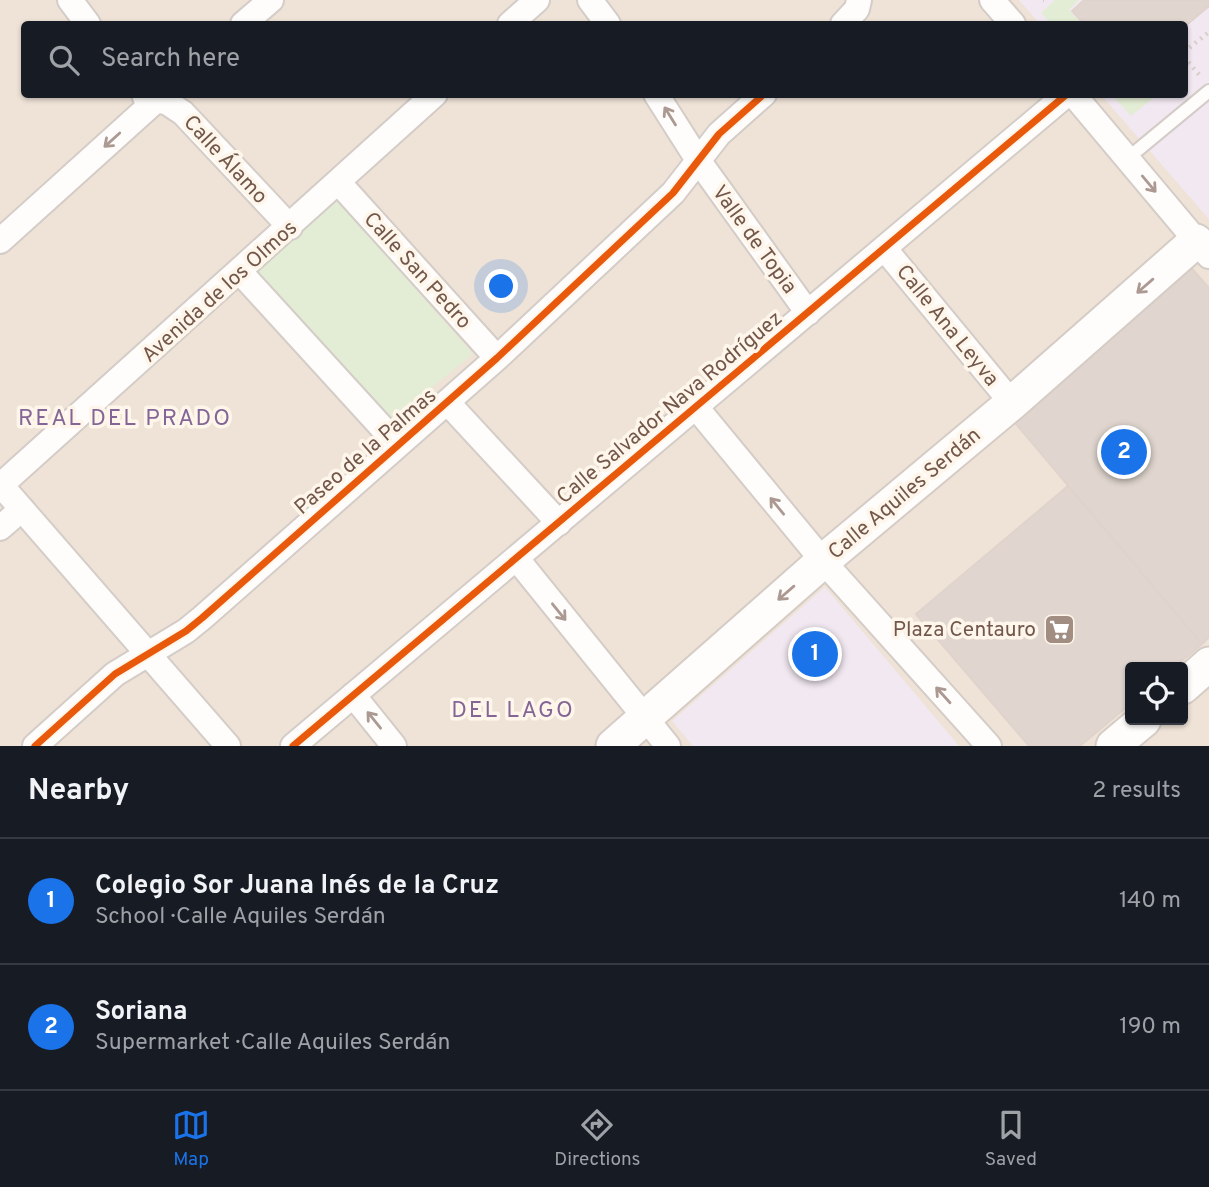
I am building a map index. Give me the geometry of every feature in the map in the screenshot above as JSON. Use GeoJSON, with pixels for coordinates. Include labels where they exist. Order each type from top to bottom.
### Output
{"type":"FeatureCollection","features":[{"type":"Feature","properties":{"kind":"street"},"geometry":{"type":"LineString","coordinates":[[71,0],[86,21]]}},
{"type":"Feature","properties":{"kind":"street"},"geometry":{"type":"LineString","coordinates":[[246,21],[271,0]]}},
{"type":"Feature","properties":{"kind":"street"},"geometry":{"type":"LineString","coordinates":[[513,21],[537,0]]}},
{"type":"Feature","properties":{"kind":"street"},"geometry":{"type":"LineString","coordinates":[[590,0],[606,21]]}},
{"type":"Feature","properties":{"kind":"street"},"geometry":{"type":"LineString","coordinates":[[845,21],[857,9],[859,0]]}},
{"type":"Feature","properties":{"kind":"street"},"geometry":{"type":"LineString","coordinates":[[992,0],[1010,21]]}},
{"type":"Feature","properties":{"kind":"street"},"geometry":{"type":"LineString","coordinates":[[0,241],[152,98]]}},
{"type":"Feature","properties":{"kind":"street","name":"Calle Álamo"},"geometry":{"type":"LineString","coordinates":[[156,98],[183,113],[290,228]]}},
{"type":"Feature","properties":{"kind":"street","name":"Avenida de los Olmos"},"geometry":{"type":"LineString","coordinates":[[1,485],[290,228],[431,98]]}},
{"type":"Feature","properties":{"kind":"street","name":"Valle de Topia"},"geometry":{"type":"LineString","coordinates":[[659,98],[698,160],[808,313]]}},
{"type":"Feature","properties":{"kind":"street","name":"Paseo de la Palmas"},"geometry":{"type":"LineString","coordinates":[[35,746],[115,674],[186,631],[202,618],[497,358],[673,193],[719,134],[760,98]]}},
{"type":"Feature","properties":{"kind":"street","name":"Calle Salvador Nava Rodríguez"},"geometry":{"type":"LineString","coordinates":[[293,746],[1062,98]]}},
{"type":"Feature","properties":{"kind":"street"},"geometry":{"type":"LineString","coordinates":[[1076,98],[1203,248]]}},
{"type":"Feature","properties":{"kind":"street","name":"Calle San Pedro"},"geometry":{"type":"LineString","coordinates":[[339,183],[497,358]]}},
{"type":"Feature","properties":{"kind":"street","name":"Calle Ana Leyva"},"geometry":{"type":"LineString","coordinates":[[884,248],[1012,403]]}},
{"type":"Feature","properties":{"kind":"street","name":"Calle Aquiles Serdán"},"geometry":{"type":"LineString","coordinates":[[613,746],[822,561],[1203,248]]}},
{"type":"Feature","properties":{"kind":"street"},"geometry":{"type":"LineString","coordinates":[[240,272],[398,445]]}},
{"type":"Feature","properties":{"kind":"street"},"geometry":{"type":"LineString","coordinates":[[447,402],[559,523]]}},
{"type":"Feature","properties":{"kind":"street"},"geometry":{"type":"LineString","coordinates":[[695,406],[822,561],[989,746]]}},
{"type":"Feature","properties":{"kind":"street"},"geometry":{"type":"LineString","coordinates":[[1,485],[228,746]]}},
{"type":"Feature","properties":{"kind":"street"},"geometry":{"type":"LineString","coordinates":[[0,528],[22,509]]}},
{"type":"Feature","properties":{"kind":"street"},"geometry":{"type":"LineString","coordinates":[[517,559],[668,746]]}},
{"type":"Feature","properties":{"kind":"street"},"geometry":{"type":"LineString","coordinates":[[1188,683],[1209,664]]}},
{"type":"Feature","properties":{"kind":"street"},"geometry":{"type":"LineString","coordinates":[[353,695],[394,746]]}},
{"type":"Feature","properties":{"kind":"street"},"geometry":{"type":"LineString","coordinates":[[1112,746],[1138,725]]}},
{"type":"Feature","properties":{"kind":"lane"},"geometry":{"type":"LineString","coordinates":[[1128,158],[1209,91]]}},
{"type":"Feature","properties":{"kind":"path"},"geometry":{"type":"LineString","coordinates":[[1188,52],[1209,32]]}},
{"type":"Feature","properties":{"kind":"path"},"geometry":{"type":"LineString","coordinates":[[1188,59],[1209,85]]}},
{"type":"Feature","properties":{"kind":"shaded area"},"geometry":{"type":"Polygon","coordinates":[[[0,0],[1209,0],[1209,746],[0,746],[0,0]]]}},
{"type":"Feature","properties":{"kind":"shaded area"},"geometry":{"type":"Polygon","coordinates":[[[1019,0],[1209,0],[1209,219],[1104,98],[1188,98],[1188,21],[1037,21],[1019,0]]]}},
{"type":"Feature","properties":{"kind":"shaded area"},"geometry":{"type":"Polygon","coordinates":[[[825,587],[959,746],[693,746],[672,721],[825,587]]]}},
{"type":"Feature","properties":{"kind":"green space"},"geometry":{"type":"Polygon","coordinates":[[[1055,0],[1079,0],[1069,10],[1079,21],[1048,21],[1041,13],[1055,0]]]}},
{"type":"Feature","properties":{"kind":"green space"},"geometry":{"type":"Polygon","coordinates":[[[1115,98],[1153,98],[1131,116],[1115,98]]]}},
{"type":"Feature","properties":{"kind":"green space"},"geometry":{"type":"Polygon","coordinates":[[[335,198],[473,354],[388,423],[256,269],[335,198]]]}},
{"type":"Feature","properties":{"kind":"building"},"geometry":{"type":"Polygon","coordinates":[[[1084,0],[1209,0],[1209,6],[1188,24],[1188,21],[1081,21],[1072,11],[1084,0]]]}},
{"type":"Feature","properties":{"kind":"building"},"geometry":{"type":"Polygon","coordinates":[[[1187,263],[1209,288],[1209,637],[1202,644],[1011,418],[1187,263]]]}},
{"type":"Feature","properties":{"kind":"building","name":"Plaza Centauro"},"geometry":{"type":"Polygon","coordinates":[[[1068,486],[1202,644],[1180,662],[1125,662],[1125,708],[1080,746],[1029,746],[916,614],[1068,486]]]}},
{"type":"Feature","properties":{"kind":"cycle path"},"geometry":{"type":"LineString","coordinates":[[35,746],[115,674],[186,631],[202,618],[497,358],[673,193],[719,134],[760,98]]}},
{"type":"Feature","properties":{"kind":"cycle path"},"geometry":{"type":"LineString","coordinates":[[293,746],[1062,98]]}},
{"type":"Feature","properties":{"kind":"place","name":"Soriana"},"geometry":{"type":"Point","coordinates":[1124,452]}},
{"type":"Feature","properties":{"kind":"place","name":"Plaza Centauro"},"geometry":{"type":"Point","coordinates":[1059,629]}},
{"type":"Feature","properties":{"kind":"place","name":"Colegio Sor Juana Inés de la Cruz"},"geometry":{"type":"Point","coordinates":[815,654]}},
{"type":"Feature","properties":{"kind":"district","name":"REAL DEL PRADO"},"geometry":{"type":"Point","coordinates":[125,417]}},
{"type":"Feature","properties":{"kind":"district","name":"DEL LAGO"},"geometry":{"type":"Point","coordinates":[513,709]}}]}
